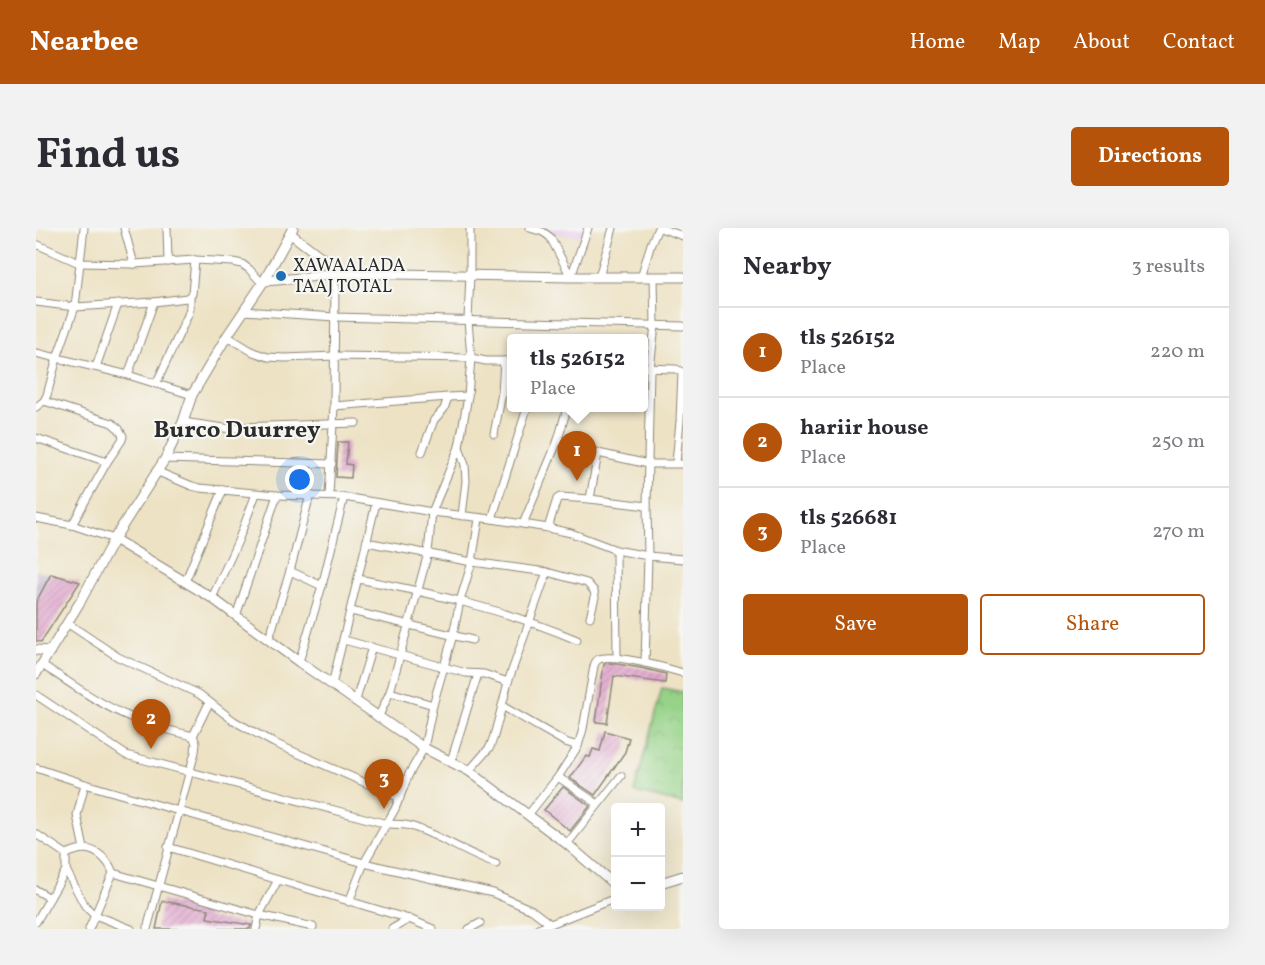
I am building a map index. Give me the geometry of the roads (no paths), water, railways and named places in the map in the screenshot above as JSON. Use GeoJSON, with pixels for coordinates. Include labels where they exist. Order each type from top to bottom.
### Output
{"type":"FeatureCollection","features":[{"type":"Feature","properties":{"kind":"main road"},"geometry":{"type":"LineString","coordinates":[[36,674],[80,602],[114,539],[165,459],[183,422],[192,395],[292,231],[329,263],[335,273]]}},
{"type":"Feature","properties":{"kind":"main road"},"geometry":{"type":"LineString","coordinates":[[263,282],[335,273],[683,277]]}},
{"type":"Feature","properties":{"kind":"main road"},"geometry":{"type":"LineString","coordinates":[[114,539],[212,598],[378,718],[424,748],[469,771],[567,844],[611,882]]}},
{"type":"Feature","properties":{"kind":"main road"},"geometry":{"type":"LineString","coordinates":[[36,650],[50,651]]}},
{"type":"Feature","properties":{"kind":"main road"},"geometry":{"type":"LineString","coordinates":[[665,881],[683,876]]}},
{"type":"Feature","properties":{"kind":"street"},"geometry":{"type":"LineString","coordinates":[[36,407],[44,401],[75,307],[84,228]]}},
{"type":"Feature","properties":{"kind":"street"},"geometry":{"type":"LineString","coordinates":[[124,228],[135,264]]}},
{"type":"Feature","properties":{"kind":"street"},"geometry":{"type":"LineString","coordinates":[[167,228],[168,262]]}},
{"type":"Feature","properties":{"kind":"street"},"geometry":{"type":"LineString","coordinates":[[378,718],[390,692],[428,553],[432,512],[459,447],[468,396],[471,358],[468,320],[470,228]]}},
{"type":"Feature","properties":{"kind":"street"},"geometry":{"type":"LineString","coordinates":[[530,228],[550,237],[572,277]]}},
{"type":"Feature","properties":{"kind":"street"},"geometry":{"type":"LineString","coordinates":[[572,277],[588,228]]}},
{"type":"Feature","properties":{"kind":"street"},"geometry":{"type":"LineString","coordinates":[[599,277],[614,228]]}},
{"type":"Feature","properties":{"kind":"street"},"geometry":{"type":"LineString","coordinates":[[641,277],[651,244],[659,228],[683,236]]}},
{"type":"Feature","properties":{"kind":"street"},"geometry":{"type":"LineString","coordinates":[[36,244],[80,263],[135,264],[195,260],[233,262],[242,264],[263,282]]}},
{"type":"Feature","properties":{"kind":"street"},"geometry":{"type":"LineString","coordinates":[[156,384],[188,315],[195,260]]}},
{"type":"Feature","properties":{"kind":"street"},"geometry":{"type":"LineString","coordinates":[[329,496],[334,406],[335,273]]}},
{"type":"Feature","properties":{"kind":"street"},"geometry":{"type":"LineString","coordinates":[[648,358],[655,325],[654,277]]}},
{"type":"Feature","properties":{"kind":"street"},"geometry":{"type":"LineString","coordinates":[[36,302],[75,307],[154,302],[190,296]]}},
{"type":"Feature","properties":{"kind":"street"},"geometry":{"type":"LineString","coordinates":[[128,375],[154,302]]}},
{"type":"Feature","properties":{"kind":"street"},"geometry":{"type":"LineString","coordinates":[[96,367],[118,304]]}},
{"type":"Feature","properties":{"kind":"street"},"geometry":{"type":"LineString","coordinates":[[244,311],[335,317],[683,326]]}},
{"type":"Feature","properties":{"kind":"street"},"geometry":{"type":"LineString","coordinates":[[227,336],[268,357],[471,358],[507,361],[494,434]]}},
{"type":"Feature","properties":{"kind":"street"},"geometry":{"type":"LineString","coordinates":[[36,353],[128,375],[192,395]]}},
{"type":"Feature","properties":{"kind":"street"},"geometry":{"type":"LineString","coordinates":[[558,440],[598,453],[648,464],[679,464],[682,372],[676,369],[648,368]]}},
{"type":"Feature","properties":{"kind":"street"},"geometry":{"type":"LineString","coordinates":[[334,406],[468,396]]}},
{"type":"Feature","properties":{"kind":"street"},"geometry":{"type":"LineString","coordinates":[[422,452],[434,420],[444,409],[448,397]]}},
{"type":"Feature","properties":{"kind":"street"},"geometry":{"type":"LineString","coordinates":[[44,401],[111,423],[119,429],[123,436],[72,525]]}},
{"type":"Feature","properties":{"kind":"street"},"geometry":{"type":"LineString","coordinates":[[492,519],[526,412]]}},
{"type":"Feature","properties":{"kind":"street"},"geometry":{"type":"LineString","coordinates":[[522,524],[558,440],[566,412]]}},
{"type":"Feature","properties":{"kind":"street"},"geometry":{"type":"LineString","coordinates":[[645,663],[648,556],[647,412]]}},
{"type":"Feature","properties":{"kind":"street"},"geometry":{"type":"LineString","coordinates":[[183,422],[231,429],[356,423]]}},
{"type":"Feature","properties":{"kind":"street"},"geometry":{"type":"LineString","coordinates":[[36,438],[107,462]]}},
{"type":"Feature","properties":{"kind":"street"},"geometry":{"type":"LineString","coordinates":[[459,447],[465,465],[466,481],[462,516]]}},
{"type":"Feature","properties":{"kind":"street"},"geometry":{"type":"LineString","coordinates":[[590,499],[598,453]]}},
{"type":"Feature","properties":{"kind":"street"},"geometry":{"type":"LineString","coordinates":[[165,459],[332,464]]}},
{"type":"Feature","properties":{"kind":"street"},"geometry":{"type":"LineString","coordinates":[[156,471],[192,486],[256,494],[344,497],[479,519],[492,519],[571,533],[616,550],[683,559]]}},
{"type":"Feature","properties":{"kind":"street"},"geometry":{"type":"LineString","coordinates":[[185,582],[223,490]]}},
{"type":"Feature","properties":{"kind":"street"},"geometry":{"type":"LineString","coordinates":[[212,598],[256,494]]}},
{"type":"Feature","properties":{"kind":"street"},"geometry":{"type":"LineString","coordinates":[[236,616],[277,495]]}},
{"type":"Feature","properties":{"kind":"street"},"geometry":{"type":"LineString","coordinates":[[269,639],[310,495]]}},
{"type":"Feature","properties":{"kind":"street"},"geometry":{"type":"LineString","coordinates":[[299,662],[322,586],[344,497]]}},
{"type":"Feature","properties":{"kind":"street"},"geometry":{"type":"LineString","coordinates":[[548,528],[558,498],[590,499],[647,506]]}},
{"type":"Feature","properties":{"kind":"street"},"geometry":{"type":"LineString","coordinates":[[332,685],[376,502]]}},
{"type":"Feature","properties":{"kind":"street"},"geometry":{"type":"LineString","coordinates":[[36,518],[72,525],[114,539]]}},
{"type":"Feature","properties":{"kind":"street"},"geometry":{"type":"LineString","coordinates":[[350,902],[364,862],[387,824],[424,748],[433,705],[472,562],[479,519]]}},
{"type":"Feature","properties":{"kind":"street"},"geometry":{"type":"LineString","coordinates":[[366,542],[472,562],[547,572],[587,583],[594,591],[595,597],[590,617]]}},
{"type":"Feature","properties":{"kind":"street"},"geometry":{"type":"LineString","coordinates":[[616,550],[617,657]]}},
{"type":"Feature","properties":{"kind":"street"},"geometry":{"type":"LineString","coordinates":[[290,571],[322,586]]}},
{"type":"Feature","properties":{"kind":"street"},"geometry":{"type":"LineString","coordinates":[[469,771],[490,747],[508,682],[547,572]]}},
{"type":"Feature","properties":{"kind":"street"},"geometry":{"type":"LineString","coordinates":[[358,579],[460,601],[530,622],[577,640]]}},
{"type":"Feature","properties":{"kind":"street"},"geometry":{"type":"LineString","coordinates":[[351,611],[472,640]]}},
{"type":"Feature","properties":{"kind":"street"},"geometry":{"type":"LineString","coordinates":[[67,623],[118,657],[199,694],[234,721],[274,742],[400,798]]}},
{"type":"Feature","properties":{"kind":"street"},"geometry":{"type":"LineString","coordinates":[[344,640],[508,682]]}},
{"type":"Feature","properties":{"kind":"street"},"geometry":{"type":"LineString","coordinates":[[356,700],[372,648]]}},
{"type":"Feature","properties":{"kind":"street"},"geometry":{"type":"LineString","coordinates":[[528,815],[558,777],[578,746],[595,662],[599,659],[617,657],[683,673]]}},
{"type":"Feature","properties":{"kind":"street"},"geometry":{"type":"LineString","coordinates":[[41,664],[128,717],[193,736]]}},
{"type":"Feature","properties":{"kind":"street"},"geometry":{"type":"LineString","coordinates":[[451,761],[478,674]]}},
{"type":"Feature","properties":{"kind":"street"},"geometry":{"type":"LineString","coordinates":[[390,692],[433,705]]}},
{"type":"Feature","properties":{"kind":"street"},"geometry":{"type":"LineString","coordinates":[[36,696],[126,755],[387,824],[408,825],[496,864]]}},
{"type":"Feature","properties":{"kind":"street"},"geometry":{"type":"LineString","coordinates":[[147,929],[195,752],[196,743],[193,736],[209,703]]}},
{"type":"Feature","properties":{"kind":"street"},"geometry":{"type":"LineString","coordinates":[[502,706],[578,746]]}},
{"type":"Feature","properties":{"kind":"street"},"geometry":{"type":"LineString","coordinates":[[36,768],[179,811],[364,862],[493,893],[532,910],[549,923]]}},
{"type":"Feature","properties":{"kind":"street"},"geometry":{"type":"LineString","coordinates":[[567,844],[621,776]]}},
{"type":"Feature","properties":{"kind":"street"},"geometry":{"type":"LineString","coordinates":[[558,777],[598,804]]}},
{"type":"Feature","properties":{"kind":"street"},"geometry":{"type":"LineString","coordinates":[[84,849],[77,815],[85,784]]}},
{"type":"Feature","properties":{"kind":"street"},"geometry":{"type":"LineString","coordinates":[[36,834],[66,854],[84,849],[94,852],[110,866],[113,873],[89,929]]}},
{"type":"Feature","properties":{"kind":"street"},"geometry":{"type":"LineString","coordinates":[[168,847],[409,919],[433,929]]}},
{"type":"Feature","properties":{"kind":"street"},"geometry":{"type":"LineString","coordinates":[[66,854],[66,870],[84,904],[95,915],[131,929]]}},
{"type":"Feature","properties":{"kind":"street"},"geometry":{"type":"LineString","coordinates":[[36,922],[66,870]]}},
{"type":"Feature","properties":{"kind":"street"},"geometry":{"type":"LineString","coordinates":[[113,873],[259,915],[313,927]]}},
{"type":"Feature","properties":{"kind":"street"},"geometry":{"type":"LineString","coordinates":[[256,929],[259,915],[278,880]]}},
{"type":"Feature","properties":{"kind":"street"},"geometry":{"type":"LineString","coordinates":[[36,890],[50,898]]}},
{"type":"Feature","properties":{"kind":"street"},"geometry":{"type":"LineString","coordinates":[[538,929],[611,899]]}},
{"type":"Feature","properties":{"kind":"street"},"geometry":{"type":"LineString","coordinates":[[392,929],[409,919]]}},
{"type":"Feature","properties":{"kind":"street"},"geometry":{"type":"LineString","coordinates":[[469,929],[480,923]]}},
{"type":"Feature","properties":{"kind":"place","name":"XAWAALADA TAAJ TOTAL"},"geometry":{"type":"Point","coordinates":[281,276]}},
{"type":"Feature","properties":{"kind":"place","name":"tls 526152"},"geometry":{"type":"Point","coordinates":[577,481]}},
{"type":"Feature","properties":{"kind":"place","name":"hariir house"},"geometry":{"type":"Point","coordinates":[151,749]}},
{"type":"Feature","properties":{"kind":"place","name":"tls 526681"},"geometry":{"type":"Point","coordinates":[384,809]}},
{"type":"Feature","properties":{"kind":"district","name":"Burco Duurrey"},"geometry":{"type":"Point","coordinates":[237,431]}}]}
